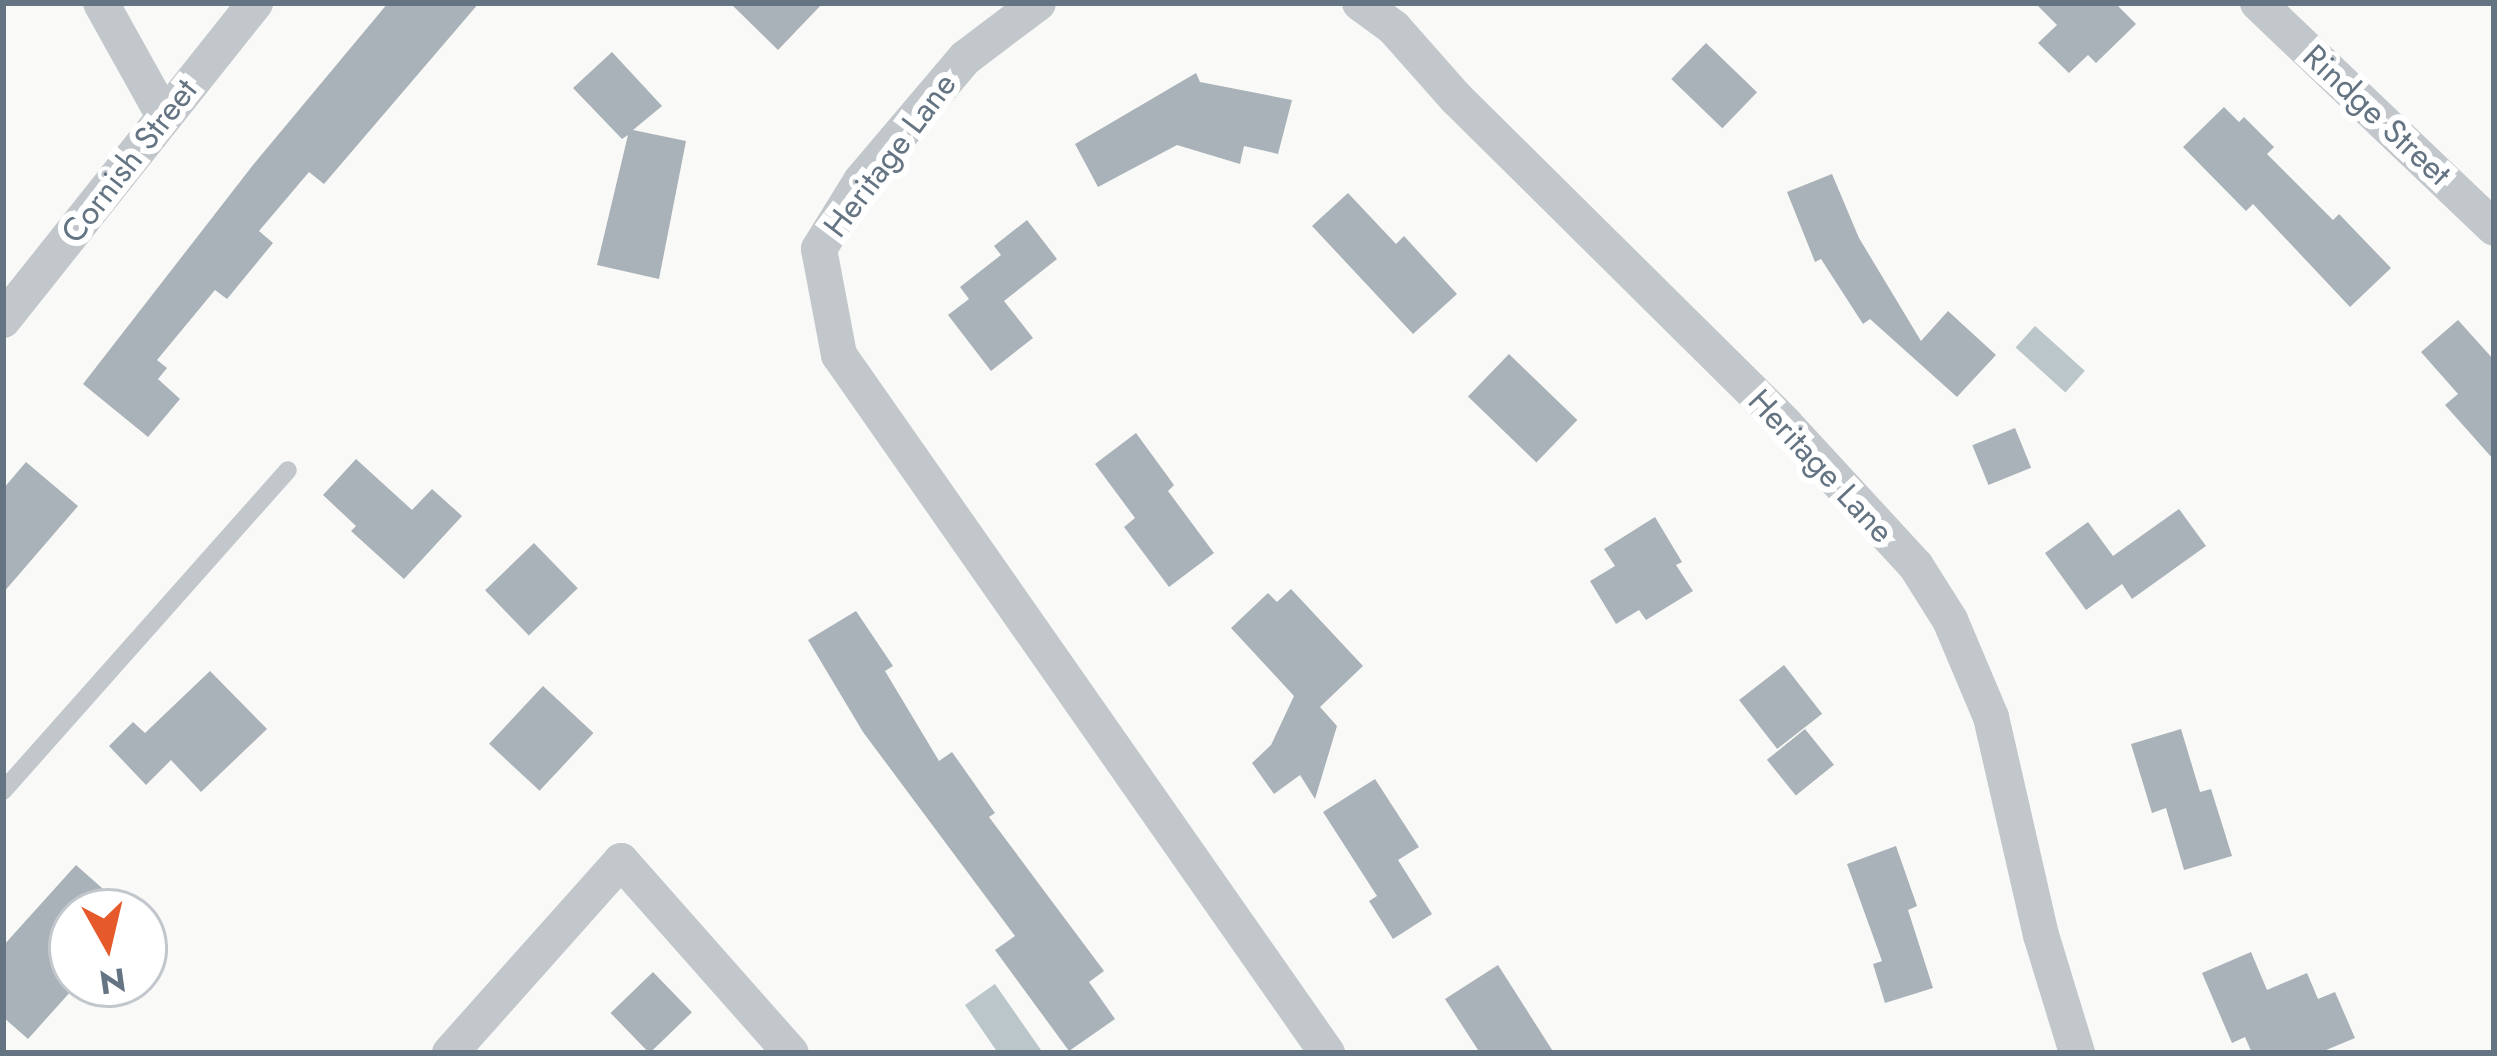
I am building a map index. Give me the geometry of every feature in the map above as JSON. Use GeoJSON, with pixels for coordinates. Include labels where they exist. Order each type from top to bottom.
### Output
{"type":"FeatureCollection","features":[{"type":"Feature","properties":{"kind":"street"},"geometry":{"type":"LineString","coordinates":[[101,3],[164,116]]}},
{"type":"Feature","properties":{"kind":"street","name":"Cornish Street"},"geometry":{"type":"LineString","coordinates":[[3,320],[256,3]]}},
{"type":"Feature","properties":{"kind":"street","name":"Heritage Lane"},"geometry":{"type":"LineString","coordinates":[[1038,3],[965,58],[861,181],[819,249],[839,355],[1327,1053]]}},
{"type":"Feature","properties":{"kind":"street","name":"Heritage Lane"},"geometry":{"type":"LineString","coordinates":[[1360,3],[1394,28],[1456,98],[1785,424],[1916,566],[1950,620],[1991,717],[2042,935],[2078,1053]]}},
{"type":"Feature","properties":{"kind":"street","name":"Rindge Street"},"geometry":{"type":"LineString","coordinates":[[2258,3],[2494,228]]}},
{"type":"Feature","properties":{"kind":"street"},"geometry":{"type":"LineString","coordinates":[[450,1053],[622,861],[791,1053]]}},
{"type":"Feature","properties":{"kind":"lane"},"geometry":{"type":"LineString","coordinates":[[3,791],[288,470]]}},
{"type":"Feature","properties":{"kind":"shaded area"},"geometry":{"type":"Polygon","coordinates":[[[2035,326],[2085,371],[2065,392],[2016,348],[2035,326]]]}},
{"type":"Feature","properties":{"kind":"shaded area"},"geometry":{"type":"Polygon","coordinates":[[[995,984],[1041,1050],[998,1053],[965,1005],[995,984]]]}},
{"type":"Feature","properties":{"kind":"building"},"geometry":{"type":"Polygon","coordinates":[[[388,3],[479,3],[324,184],[309,172],[259,231],[273,243],[227,299],[215,290],[157,360],[167,368],[158,379],[180,399],[148,437],[83,384],[253,165],[388,3]]]}},
{"type":"Feature","properties":{"kind":"building"},"geometry":{"type":"Polygon","coordinates":[[[730,3],[823,3],[778,50],[730,3]]]}},
{"type":"Feature","properties":{"kind":"building"},"geometry":{"type":"Polygon","coordinates":[[[2035,3],[2115,3],[2136,24],[2096,63],[2088,55],[2069,73],[2038,43],[2057,25],[2035,3]]]}},
{"type":"Feature","properties":{"kind":"building"},"geometry":{"type":"Polygon","coordinates":[[[1706,43],[1757,92],[1722,128],[1671,79],[1706,43]]]}},
{"type":"Feature","properties":{"kind":"building"},"geometry":{"type":"Polygon","coordinates":[[[612,52],[662,106],[633,130],[686,141],[659,279],[597,265],[628,135],[622,139],[573,88],[612,52]]]}},
{"type":"Feature","properties":{"kind":"building"},"geometry":{"type":"Polygon","coordinates":[[[1196,73],[1200,82],[1292,100],[1278,154],[1244,146],[1240,164],[1177,145],[1098,187],[1075,144],[1196,73]]]}},
{"type":"Feature","properties":{"kind":"building"},"geometry":{"type":"Polygon","coordinates":[[[2224,107],[2239,122],[2244,117],[2274,147],[2267,154],[2333,220],[2339,214],[2391,268],[2350,307],[2253,204],[2246,211],[2183,147],[2224,107]]]}},
{"type":"Feature","properties":{"kind":"building"},"geometry":{"type":"Polygon","coordinates":[[[1832,174],[1859,238],[1921,341],[1948,311],[1996,355],[1957,397],[1870,319],[1863,324],[1821,259],[1815,262],[1787,192],[1832,174]]]}},
{"type":"Feature","properties":{"kind":"building"},"geometry":{"type":"Polygon","coordinates":[[[1348,193],[1396,244],[1404,236],[1457,294],[1413,334],[1312,226],[1348,193]]]}},
{"type":"Feature","properties":{"kind":"building"},"geometry":{"type":"Polygon","coordinates":[[[1027,220],[1057,259],[1004,301],[1033,338],[991,371],[948,315],[969,299],[960,287],[1001,255],[994,246],[1027,220]]]}},
{"type":"Feature","properties":{"kind":"building"},"geometry":{"type":"Polygon","coordinates":[[[2458,320],[2494,360],[2494,460],[2445,405],[2458,394],[2421,352],[2458,320]]]}},
{"type":"Feature","properties":{"kind":"building"},"geometry":{"type":"Polygon","coordinates":[[[1509,354],[1577,420],[1536,462],[1468,396],[1509,354]]]}},
{"type":"Feature","properties":{"kind":"building"},"geometry":{"type":"Polygon","coordinates":[[[2015,428],[2031,468],[1988,485],[1972,445],[2015,428]]]}},
{"type":"Feature","properties":{"kind":"building"},"geometry":{"type":"Polygon","coordinates":[[[1136,433],[1174,485],[1168,491],[1214,553],[1169,587],[1124,527],[1135,518],[1095,464],[1136,433]]]}},
{"type":"Feature","properties":{"kind":"building"},"geometry":{"type":"Polygon","coordinates":[[[356,459],[412,510],[432,489],[462,516],[404,579],[351,531],[356,526],[323,495],[356,459]]]}},
{"type":"Feature","properties":{"kind":"building"},"geometry":{"type":"Polygon","coordinates":[[[26,462],[78,506],[3,593],[3,489],[26,462]]]}},
{"type":"Feature","properties":{"kind":"building"},"geometry":{"type":"Polygon","coordinates":[[[2179,509],[2206,546],[2132,599],[2122,584],[2086,610],[2045,553],[2088,522],[2113,556],[2179,509]]]}},
{"type":"Feature","properties":{"kind":"building"},"geometry":{"type":"Polygon","coordinates":[[[1655,517],[1693,591],[1646,620],[1639,610],[1616,624],[1590,581],[1615,566],[1604,549],[1655,517]]]}},
{"type":"Feature","properties":{"kind":"building"},"geometry":{"type":"Polygon","coordinates":[[[534,543],[578,588],[529,636],[485,590],[534,543]]]}},
{"type":"Feature","properties":{"kind":"building"},"geometry":{"type":"Polygon","coordinates":[[[1291,589],[1363,666],[1320,707],[1337,726],[1315,799],[1300,775],[1274,794],[1252,763],[1271,745],[1294,696],[1231,628],[1268,593],[1277,602],[1291,589]]]}},
{"type":"Feature","properties":{"kind":"building"},"geometry":{"type":"Polygon","coordinates":[[[856,611],[893,666],[885,671],[939,761],[952,752],[995,813],[989,817],[1104,971],[1089,982],[1115,1019],[1069,1051],[995,950],[1015,936],[863,732],[808,640],[856,611]]]}},
{"type":"Feature","properties":{"kind":"building"},"geometry":{"type":"Polygon","coordinates":[[[1784,665],[1822,714],[1777,749],[1739,700],[1784,665]]]}},
{"type":"Feature","properties":{"kind":"building"},"geometry":{"type":"Polygon","coordinates":[[[210,671],[267,729],[201,792],[171,760],[146,785],[109,746],[133,722],[145,733],[210,671]]]}},
{"type":"Feature","properties":{"kind":"building"},"geometry":{"type":"Polygon","coordinates":[[[543,686],[593,733],[540,791],[489,744],[543,686]]]}},
{"type":"Feature","properties":{"kind":"building"},"geometry":{"type":"Polygon","coordinates":[[[1805,729],[1834,765],[1796,796],[1767,760],[1805,729]]]}},
{"type":"Feature","properties":{"kind":"building"},"geometry":{"type":"Polygon","coordinates":[[[2181,729],[2200,792],[2211,789],[2232,856],[2184,870],[2166,808],[2152,813],[2131,744],[2181,729]]]}},
{"type":"Feature","properties":{"kind":"building"},"geometry":{"type":"Polygon","coordinates":[[[1375,779],[1419,847],[1398,860],[1432,914],[1393,939],[1369,901],[1377,896],[1323,812],[1375,779]]]}},
{"type":"Feature","properties":{"kind":"building"},"geometry":{"type":"Polygon","coordinates":[[[1896,846],[1917,906],[1908,910],[1933,988],[1885,1003],[1873,964],[1882,961],[1847,864],[1896,846]]]}},
{"type":"Feature","properties":{"kind":"building"},"geometry":{"type":"Polygon","coordinates":[[[76,865],[102,888],[55,888],[76,865]]]}},
{"type":"Feature","properties":{"kind":"building"},"geometry":{"type":"Polygon","coordinates":[[[48,896],[48,1008],[56,1008],[28,1039],[3,1017],[3,946],[48,896]]]}},
{"type":"Feature","properties":{"kind":"building"},"geometry":{"type":"Polygon","coordinates":[[[2251,952],[2267,990],[2307,973],[2318,999],[2335,992],[2355,1038],[2319,1053],[2252,1053],[2245,1037],[2232,1043],[2202,973],[2251,952]]]}},
{"type":"Feature","properties":{"kind":"building"},"geometry":{"type":"Polygon","coordinates":[[[1498,965],[1554,1053],[1480,1053],[1445,999],[1498,965]]]}},
{"type":"Feature","properties":{"kind":"building"},"geometry":{"type":"Polygon","coordinates":[[[653,972],[692,1012],[650,1053],[611,1013],[653,972]]]}}]}
